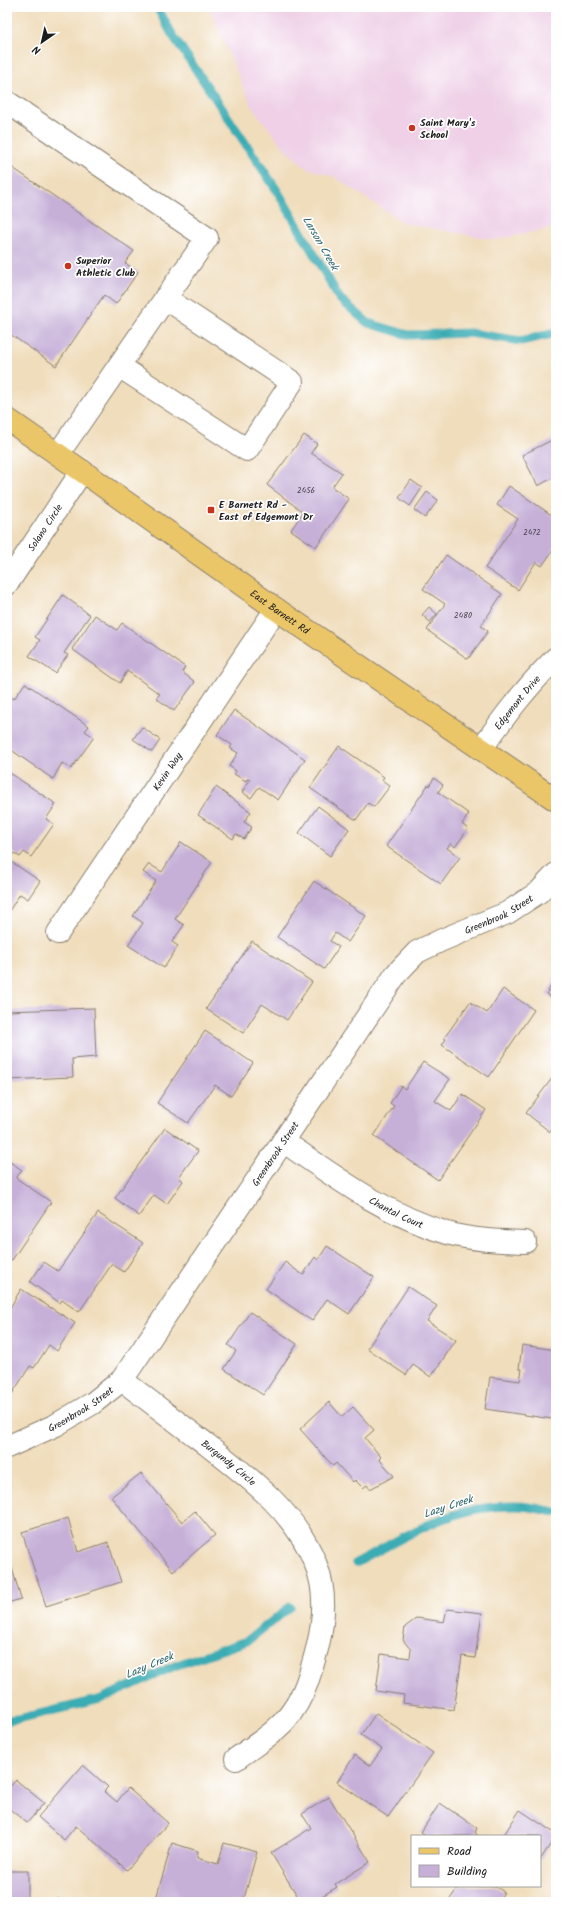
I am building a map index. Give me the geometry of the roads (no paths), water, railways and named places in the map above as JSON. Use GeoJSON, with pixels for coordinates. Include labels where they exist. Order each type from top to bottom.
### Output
{"type":"FeatureCollection","features":[{"type":"Feature","properties":{"kind":"main road","name":"East Barnett Rd"},"geometry":{"type":"LineString","coordinates":[[7,419],[276,609],[556,800]]}},
{"type":"Feature","properties":{"kind":"street"},"geometry":{"type":"LineString","coordinates":[[7,102],[207,238],[58,454]]}},
{"type":"Feature","properties":{"kind":"street"},"geometry":{"type":"LineString","coordinates":[[119,366],[247,450],[292,382],[165,298]]}},
{"type":"Feature","properties":{"kind":"street","name":"Solano Circle"},"geometry":{"type":"LineString","coordinates":[[7,584],[82,471]]}},
{"type":"Feature","properties":{"kind":"street","name":"Kevin Way"},"geometry":{"type":"LineString","coordinates":[[58,933],[276,609]]}},
{"type":"Feature","properties":{"kind":"street","name":"Edgemont Drive"},"geometry":{"type":"LineString","coordinates":[[481,749],[508,711],[535,678],[556,658]]}},
{"type":"Feature","properties":{"kind":"street","name":"Greenbrook Street"},"geometry":{"type":"LineString","coordinates":[[7,1447],[56,1425],[93,1404],[122,1380],[396,974],[417,952],[507,913],[539,892],[556,874]]}},
{"type":"Feature","properties":{"kind":"street","name":"Chantal Court"},"geometry":{"type":"LineString","coordinates":[[283,1142],[349,1187],[405,1219],[448,1234],[486,1240],[525,1242]]}},
{"type":"Feature","properties":{"kind":"street","name":"Burgundy Circle"},"geometry":{"type":"LineString","coordinates":[[122,1380],[248,1477],[286,1514],[316,1564],[320,1578],[323,1601],[320,1634],[311,1672],[298,1704],[276,1730],[236,1759]]}},
{"type":"Feature","properties":{"kind":"waterway","name":"Larson Creek"},"geometry":{"type":"LineString","coordinates":[[157,7],[172,34],[278,192],[340,299],[368,323],[408,335],[470,333],[521,341],[556,333]]}},
{"type":"Feature","properties":{"kind":"waterway","name":"Lazy Creek"},"geometry":{"type":"LineString","coordinates":[[356,1563],[433,1523],[472,1510],[517,1506],[532,1507],[556,1512]]}},
{"type":"Feature","properties":{"kind":"waterway","name":"Lazy Creek"},"geometry":{"type":"LineString","coordinates":[[7,1720],[18,1719],[101,1699],[177,1665],[247,1641],[290,1607]]}},
{"type":"Feature","properties":{"kind":"place","name":"Saint Mary's School"},"geometry":{"type":"Point","coordinates":[412,128]}},
{"type":"Feature","properties":{"kind":"place","name":"Superior Athletic Club"},"geometry":{"type":"Point","coordinates":[68,266]}},
{"type":"Feature","properties":{"kind":"place","name":"E Barnett Rd - East of Edgemont Dr"},"geometry":{"type":"Point","coordinates":[211,510]}}]}
